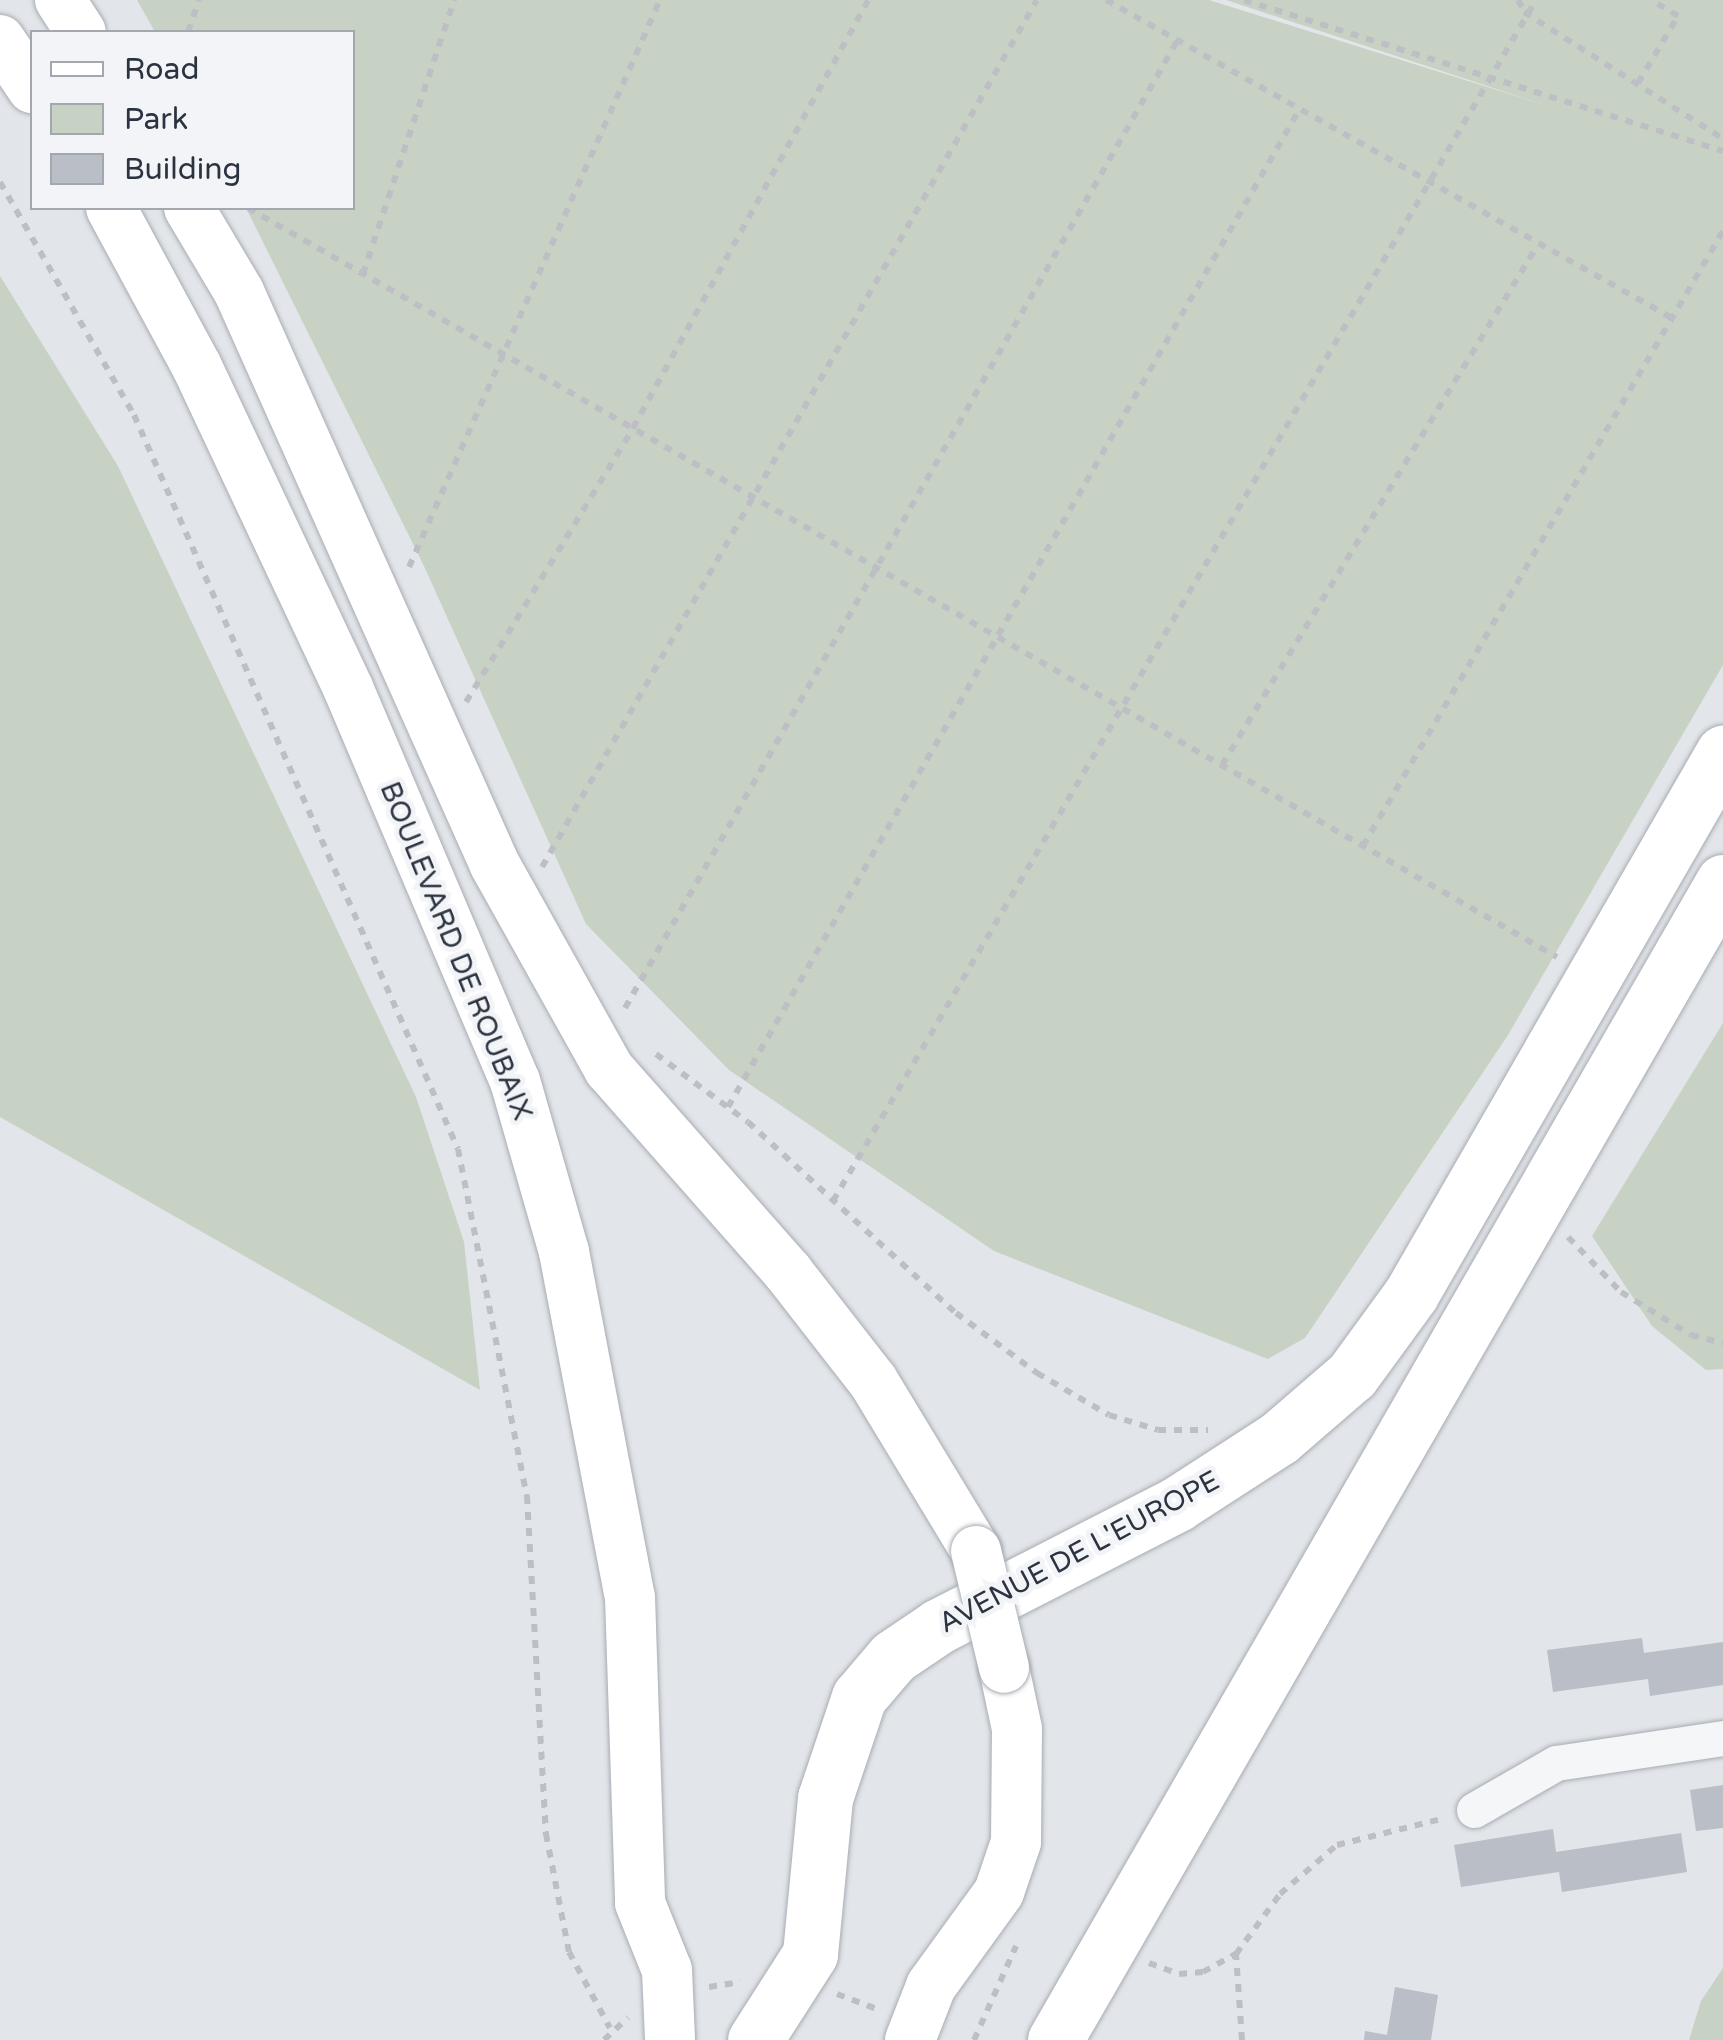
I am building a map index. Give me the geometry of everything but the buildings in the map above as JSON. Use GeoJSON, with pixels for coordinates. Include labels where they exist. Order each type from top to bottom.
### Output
{"type":"FeatureCollection","features":[{"type":"Feature","properties":{"kind":"main road"},"geometry":{"type":"LineString","coordinates":[[60,0],[80,30]]}},
{"type":"Feature","properties":{"kind":"main road"},"geometry":{"type":"LineString","coordinates":[[0,40],[30,85]]}},
{"type":"Feature","properties":{"kind":"main road","name":"BOULEVARD DE ROUBAIX"},"geometry":{"type":"LineString","coordinates":[[112,210],[197,367],[340,670],[515,1081],[564,1252],[630,1597],[640,1903],[667,1970],[670,2040]]}},
{"type":"Feature","properties":{"kind":"main road"},"geometry":{"type":"LineString","coordinates":[[190,210],[239,292],[495,864],[608,1070],[788,1272],[874,1381],[976,1551],[1017,1728],[1016,1842],[999,1892],[931,1986],[910,2040]]}},
{"type":"Feature","properties":{"kind":"main road","name":"AVENUE DE L'EUROPE"},"geometry":{"type":"LineString","coordinates":[[755,2040],[810,1954],[825,1798],[858,1697],[893,1656],[924,1636],[1177,1504],[1279,1438],[1352,1376],[1411,1294],[1597,980],[1723,753]]}},
{"type":"Feature","properties":{"kind":"main road"},"geometry":{"type":"LineString","coordinates":[[1055,2040],[1723,882]]}},
{"type":"Feature","properties":{"kind":"street"},"geometry":{"type":"LineString","coordinates":[[1474,1810],[1556,1762],[1723,1738]]}},
{"type":"Feature","properties":{"kind":"path"},"geometry":{"type":"LineString","coordinates":[[189,30],[199,0]]}},
{"type":"Feature","properties":{"kind":"path"},"geometry":{"type":"LineString","coordinates":[[364,274],[454,0]]}},
{"type":"Feature","properties":{"kind":"path"},"geometry":{"type":"LineString","coordinates":[[398,556],[407,573],[507,356],[660,0]]}},
{"type":"Feature","properties":{"kind":"path"},"geometry":{"type":"LineString","coordinates":[[465,703],[633,428],[868,0]]}},
{"type":"Feature","properties":{"kind":"path"},"geometry":{"type":"LineString","coordinates":[[532,862],[538,874],[1038,0]]}},
{"type":"Feature","properties":{"kind":"path"},"geometry":{"type":"LineString","coordinates":[[1106,0],[1672,318]]}},
{"type":"Feature","properties":{"kind":"path"},"geometry":{"type":"LineString","coordinates":[[1244,0],[1723,151]]}},
{"type":"Feature","properties":{"kind":"path"},"geometry":{"type":"LineString","coordinates":[[1518,0],[1528,14],[1723,139]]}},
{"type":"Feature","properties":{"kind":"path"},"geometry":{"type":"LineString","coordinates":[[833,1201],[1536,0]]}},
{"type":"Feature","properties":{"kind":"path"},"geometry":{"type":"LineString","coordinates":[[1638,83],[1678,16],[1651,0]]}},
{"type":"Feature","properties":{"kind":"path"},"geometry":{"type":"LineString","coordinates":[[617,1021],[1178,41]]}},
{"type":"Feature","properties":{"kind":"path"},"geometry":{"type":"LineString","coordinates":[[728,1107],[1299,110]]}},
{"type":"Feature","properties":{"kind":"path"},"geometry":{"type":"LineString","coordinates":[[0,182],[134,414],[458,1149],[526,1496],[546,1834],[569,1952],[610,2028],[604,2040]]}},
{"type":"Feature","properties":{"kind":"path"},"geometry":{"type":"LineString","coordinates":[[252,210],[1597,980]]}},
{"type":"Feature","properties":{"kind":"path"},"geometry":{"type":"LineString","coordinates":[[1363,846],[1723,231]]}},
{"type":"Feature","properties":{"kind":"path"},"geometry":{"type":"LineString","coordinates":[[1222,765],[1538,246]]}},
{"type":"Feature","properties":{"kind":"path"},"geometry":{"type":"LineString","coordinates":[[458,685],[473,720]]}},
{"type":"Feature","properties":{"kind":"path"},"geometry":{"type":"LineString","coordinates":[[643,1043],[728,1107],[956,1312],[1036,1373],[1109,1415],[1158,1430],[1215,1430]]}},
{"type":"Feature","properties":{"kind":"path"},"geometry":{"type":"LineString","coordinates":[[1556,1220],[1621,1292],[1690,1335],[1723,1343]]}},
{"type":"Feature","properties":{"kind":"path"},"geometry":{"type":"LineString","coordinates":[[1148,1962],[1180,1974],[1204,1972],[1236,1954],[1280,1894],[1337,1845],[1474,1810]]}},
{"type":"Feature","properties":{"kind":"path"},"geometry":{"type":"LineString","coordinates":[[1236,1954],[1242,2040]]}},
{"type":"Feature","properties":{"kind":"green space"},"geometry":{"type":"Polygon","coordinates":[[[137,0],[1209,0],[1545,105],[1226,0],[1723,0],[1723,665],[1508,1035],[1305,1338],[1268,1359],[994,1251],[729,1070],[586,924],[423,564],[247,210],[355,210],[355,30],[154,30],[137,0]]]}},
{"type":"Feature","properties":{"kind":"green space"},"geometry":{"type":"Polygon","coordinates":[[[0,276],[118,466],[416,1097],[464,1242],[480,1390],[0,1117],[0,276]]]}},
{"type":"Feature","properties":{"kind":"green space"},"geometry":{"type":"Polygon","coordinates":[[[1723,1023],[1723,1369],[1706,1370],[1652,1326],[1592,1236],[1723,1023]]]}},
{"type":"Feature","properties":{"kind":"green space"},"geometry":{"type":"Polygon","coordinates":[[[1723,1968],[1723,2040],[1689,2040],[1701,2001],[1723,1968]]]}}]}
